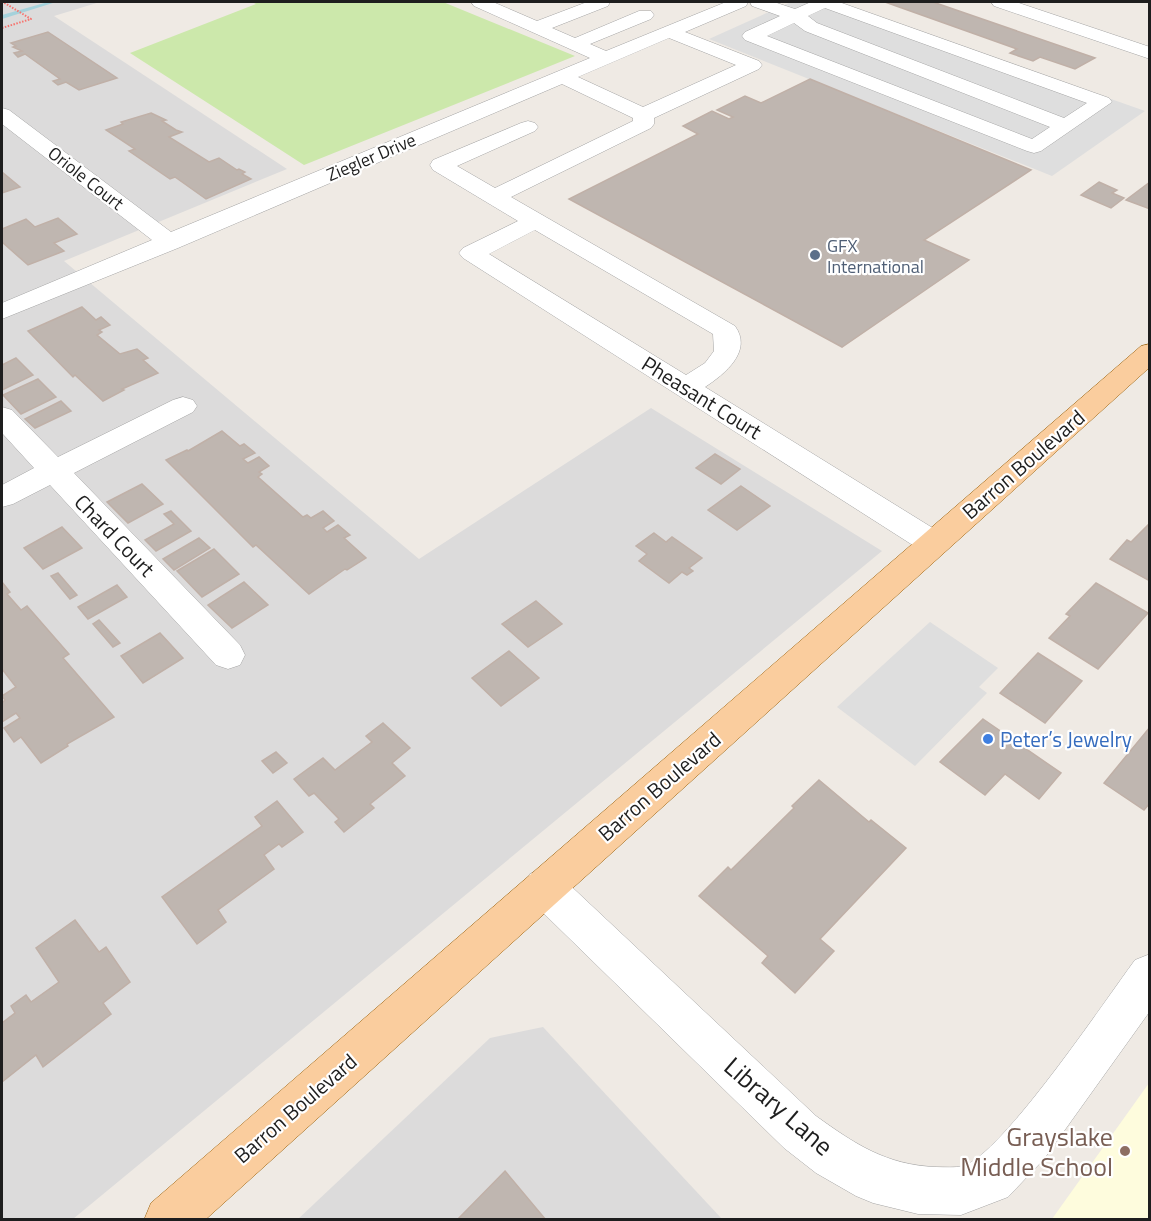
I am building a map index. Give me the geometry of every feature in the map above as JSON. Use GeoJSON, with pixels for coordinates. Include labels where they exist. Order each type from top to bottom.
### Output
{"type":"FeatureCollection","features":[{"type":"Feature","properties":{"kind":"main road","name":"Barron Boulevard"},"geometry":{"type":"LineString","coordinates":[[168,1220],[1149,352]]}},
{"type":"Feature","properties":{"kind":"street"},"geometry":{"type":"LineString","coordinates":[[480,2],[605,58]]}},
{"type":"Feature","properties":{"kind":"street"},"geometry":{"type":"LineString","coordinates":[[500,10],[523,2]]}},
{"type":"Feature","properties":{"kind":"street"},"geometry":{"type":"LineString","coordinates":[[537,27],[602,2]]}},
{"type":"Feature","properties":{"kind":"street","name":"Ziegler Drive"},"geometry":{"type":"LineString","coordinates":[[2,312],[740,2]]}},
{"type":"Feature","properties":{"kind":"street"},"geometry":{"type":"LineString","coordinates":[[758,2],[796,15],[811,27],[1066,126]]}},
{"type":"Feature","properties":{"kind":"street"},"geometry":{"type":"LineString","coordinates":[[824,2],[1102,102],[1034,147],[751,36],[796,15],[824,2]]}},
{"type":"Feature","properties":{"kind":"street"},"geometry":{"type":"LineString","coordinates":[[1000,2],[1149,53]]}},
{"type":"Feature","properties":{"kind":"street"},"geometry":{"type":"LineString","coordinates":[[575,44],[645,15]]}},
{"type":"Feature","properties":{"kind":"street"},"geometry":{"type":"LineString","coordinates":[[643,115],[752,65],[669,32]]}},
{"type":"Feature","properties":{"kind":"street"},"geometry":{"type":"LineString","coordinates":[[561,76],[643,115]]}},
{"type":"Feature","properties":{"kind":"street","name":"Oriole Court"},"geometry":{"type":"LineString","coordinates":[[2,114],[10,130],[170,243]]}},
{"type":"Feature","properties":{"kind":"street"},"geometry":{"type":"LineString","coordinates":[[494,196],[644,124],[643,115]]}},
{"type":"Feature","properties":{"kind":"street"},"geometry":{"type":"LineString","coordinates":[[528,127],[441,165],[726,331],[728,352],[714,369],[687,387]]}},
{"type":"Feature","properties":{"kind":"street","name":"Pheasant Court"},"geometry":{"type":"LineString","coordinates":[[536,221],[471,253],[933,543]]}},
{"type":"Feature","properties":{"kind":"street"},"geometry":{"type":"LineString","coordinates":[[2,496],[183,406]]}},
{"type":"Feature","properties":{"kind":"street","name":"Chard Court"},"geometry":{"type":"LineString","coordinates":[[2,416],[228,655]]}},
{"type":"Feature","properties":{"kind":"street","name":"Library Lane"},"geometry":{"type":"LineString","coordinates":[[544,887],[800,1132],[833,1156],[873,1179],[918,1191],[961,1191],[991,1180],[1028,1143],[1149,975]]}},
{"type":"Feature","properties":{"kind":"path"},"geometry":{"type":"LineString","coordinates":[[2,28],[31,19],[3,2]]}},
{"type":"Feature","properties":{"kind":"shaded area"},"geometry":{"type":"Polygon","coordinates":[[[2,2],[100,2],[54,16],[287,169],[64,261],[419,559],[651,408],[882,551],[73,1219],[2,1220],[2,2]]]}},
{"type":"Feature","properties":{"kind":"shaded area"},"geometry":{"type":"Polygon","coordinates":[[[791,2],[836,2],[1145,111],[1052,176],[709,39],[791,2]]]}},
{"type":"Feature","properties":{"kind":"shaded area"},"geometry":{"type":"Polygon","coordinates":[[[930,622],[998,668],[979,687],[987,693],[915,766],[837,707],[930,622]]]}},
{"type":"Feature","properties":{"kind":"shaded area"},"geometry":{"type":"Polygon","coordinates":[[[543,1027],[722,1219],[297,1220],[490,1038],[543,1027]]]}},
{"type":"Feature","properties":{"kind":"shaded area","name":"Grayslake Middle School"},"geometry":{"type":"Polygon","coordinates":[[[1149,1083],[1149,1219],[1052,1219],[1149,1083]]]}},
{"type":"Feature","properties":{"kind":"green space"},"geometry":{"type":"Polygon","coordinates":[[[252,2],[443,2],[575,56],[304,165],[130,53],[256,4],[252,2]]]}},
{"type":"Feature","properties":{"kind":"building"},"geometry":{"type":"Polygon","coordinates":[[[885,2],[933,2],[1095,58],[1075,69],[1040,57],[1033,61],[1010,53],[1017,49],[885,2]]]}},
{"type":"Feature","properties":{"kind":"building"},"geometry":{"type":"Polygon","coordinates":[[[48,32],[117,78],[79,90],[66,82],[58,85],[53,81],[60,79],[25,54],[18,57],[14,53],[22,51],[13,47],[16,46],[11,43],[48,32]]]}},
{"type":"Feature","properties":{"kind":"building"},"geometry":{"type":"Polygon","coordinates":[[[810,79],[1031,170],[924,240],[969,260],[842,347],[569,199],[698,134],[683,126],[712,111],[729,119],[733,117],[717,110],[745,96],[761,103],[810,79]]]}},
{"type":"Feature","properties":{"kind":"building"},"geometry":{"type":"Polygon","coordinates":[[[151,113],[166,120],[162,121],[182,132],[169,137],[209,162],[219,158],[237,170],[245,172],[242,174],[251,179],[206,199],[175,177],[170,179],[129,151],[135,149],[106,130],[123,124],[121,122],[151,113]]]}},
{"type":"Feature","properties":{"kind":"building"},"geometry":{"type":"Polygon","coordinates":[[[2,172],[20,187],[2,193],[2,172]]]}},
{"type":"Feature","properties":{"kind":"building"},"geometry":{"type":"Polygon","coordinates":[[[1099,182],[1117,190],[1112,193],[1124,198],[1111,208],[1081,195],[1099,182]]]}},
{"type":"Feature","properties":{"kind":"building"},"geometry":{"type":"Polygon","coordinates":[[[1150,182],[1150,209],[1126,200],[1150,182]]]}},
{"type":"Feature","properties":{"kind":"building"},"geometry":{"type":"Polygon","coordinates":[[[58,218],[77,234],[54,243],[64,251],[28,265],[2,242],[2,229],[26,219],[35,227],[58,218]]]}},
{"type":"Feature","properties":{"kind":"building"},"geometry":{"type":"Polygon","coordinates":[[[82,307],[96,320],[101,317],[110,325],[99,330],[102,332],[97,335],[120,354],[137,349],[148,358],[143,360],[158,373],[122,389],[124,390],[103,401],[75,375],[73,377],[28,331],[82,307]]]}},
{"type":"Feature","properties":{"kind":"building"},"geometry":{"type":"Polygon","coordinates":[[[16,358],[33,375],[2,390],[2,365],[16,358]]]}},
{"type":"Feature","properties":{"kind":"building"},"geometry":{"type":"Polygon","coordinates":[[[38,379],[56,397],[21,414],[3,395],[38,379]]]}},
{"type":"Feature","properties":{"kind":"building"},"geometry":{"type":"Polygon","coordinates":[[[61,401],[71,411],[35,428],[25,419],[61,401]]]}},
{"type":"Feature","properties":{"kind":"building"},"geometry":{"type":"Polygon","coordinates":[[[222,431],[240,446],[244,444],[255,453],[243,459],[248,463],[259,457],[269,466],[259,472],[262,474],[258,477],[303,517],[307,515],[311,518],[323,511],[334,521],[323,528],[327,532],[338,525],[350,535],[344,538],[366,558],[347,570],[345,569],[309,594],[256,545],[253,547],[166,460],[188,451],[222,431]]]}},
{"type":"Feature","properties":{"kind":"building"},"geometry":{"type":"Polygon","coordinates":[[[715,454],[740,469],[721,484],[696,468],[715,454]]]}},
{"type":"Feature","properties":{"kind":"building"},"geometry":{"type":"Polygon","coordinates":[[[142,484],[163,504],[128,523],[107,502],[142,484]]]}},
{"type":"Feature","properties":{"kind":"building"},"geometry":{"type":"Polygon","coordinates":[[[741,486],[770,506],[737,530],[708,510],[741,486]]]}},
{"type":"Feature","properties":{"kind":"building"},"geometry":{"type":"Polygon","coordinates":[[[171,511],[191,531],[156,551],[145,540],[174,524],[164,514],[171,511]]]}},
{"type":"Feature","properties":{"kind":"building"},"geometry":{"type":"Polygon","coordinates":[[[1148,525],[1150,526],[1150,581],[1110,559],[1127,540],[1131,542],[1148,525]]]}},
{"type":"Feature","properties":{"kind":"building"},"geometry":{"type":"Polygon","coordinates":[[[62,527],[82,548],[43,569],[24,548],[62,527]]]}},
{"type":"Feature","properties":{"kind":"building"},"geometry":{"type":"Polygon","coordinates":[[[654,533],[666,542],[672,537],[702,558],[689,568],[693,571],[687,575],[682,572],[669,583],[639,561],[647,554],[636,546],[654,533]]]}},
{"type":"Feature","properties":{"kind":"building"},"geometry":{"type":"Polygon","coordinates":[[[199,538],[210,548],[174,570],[163,559],[199,538]]]}},
{"type":"Feature","properties":{"kind":"building"},"geometry":{"type":"Polygon","coordinates":[[[214,549],[239,574],[202,597],[177,571],[214,549]]]}},
{"type":"Feature","properties":{"kind":"building"},"geometry":{"type":"Polygon","coordinates":[[[58,573],[77,595],[70,599],[51,576],[58,573]]]}},
{"type":"Feature","properties":{"kind":"building"},"geometry":{"type":"Polygon","coordinates":[[[2,582],[10,592],[7,594],[21,610],[27,606],[69,654],[63,658],[114,717],[67,744],[68,746],[41,763],[21,737],[14,742],[4,728],[20,718],[16,713],[2,722],[2,703],[5,700],[2,696],[16,687],[2,669],[2,582]]]}},
{"type":"Feature","properties":{"kind":"building"},"geometry":{"type":"Polygon","coordinates":[[[244,582],[268,605],[232,628],[208,605],[244,582]]]}},
{"type":"Feature","properties":{"kind":"building"},"geometry":{"type":"Polygon","coordinates":[[[1096,583],[1148,613],[1098,669],[1049,638],[1070,616],[1066,614],[1096,583]]]}},
{"type":"Feature","properties":{"kind":"building"},"geometry":{"type":"Polygon","coordinates":[[[117,585],[127,597],[88,619],[78,607],[117,585]]]}},
{"type":"Feature","properties":{"kind":"building"},"geometry":{"type":"Polygon","coordinates":[[[536,601],[562,624],[528,647],[502,624],[536,601]]]}},
{"type":"Feature","properties":{"kind":"building"},"geometry":{"type":"Polygon","coordinates":[[[99,620],[120,643],[113,647],[93,624],[99,620]]]}},
{"type":"Feature","properties":{"kind":"building"},"geometry":{"type":"Polygon","coordinates":[[[160,633],[183,658],[143,683],[121,656],[160,633]]]}},
{"type":"Feature","properties":{"kind":"building"},"geometry":{"type":"Polygon","coordinates":[[[509,651],[539,678],[501,706],[472,678],[509,651]]]}},
{"type":"Feature","properties":{"kind":"building"},"geometry":{"type":"Polygon","coordinates":[[[1038,653],[1082,681],[1045,723],[1000,693],[1038,653]]]}},
{"type":"Feature","properties":{"kind":"building"},"geometry":{"type":"Polygon","coordinates":[[[983,719],[1061,773],[1039,799],[1005,774],[985,795],[940,762],[983,719]]]}},
{"type":"Feature","properties":{"kind":"building"},"geometry":{"type":"Polygon","coordinates":[[[383,723],[410,748],[392,763],[405,776],[370,804],[374,808],[344,832],[335,822],[339,819],[314,793],[309,796],[294,779],[323,758],[335,770],[372,742],[366,736],[383,723]]]}},
{"type":"Feature","properties":{"kind":"building"},"geometry":{"type":"Polygon","coordinates":[[[1150,727],[1150,803],[1144,810],[1104,783],[1150,727]]]}},
{"type":"Feature","properties":{"kind":"building"},"geometry":{"type":"Polygon","coordinates":[[[276,752],[287,763],[273,773],[262,761],[276,752]]]}},
{"type":"Feature","properties":{"kind":"building"},"geometry":{"type":"Polygon","coordinates":[[[819,780],[869,822],[871,820],[906,848],[820,939],[834,951],[795,993],[762,963],[768,956],[699,896],[728,867],[731,870],[819,780]]]}},
{"type":"Feature","properties":{"kind":"building"},"geometry":{"type":"Polygon","coordinates":[[[277,801],[303,832],[282,847],[279,844],[264,855],[274,869],[218,910],[226,922],[197,944],[162,897],[262,826],[255,817],[277,801]]]}},
{"type":"Feature","properties":{"kind":"building"},"geometry":{"type":"Polygon","coordinates":[[[75,920],[99,952],[106,947],[130,982],[103,1003],[111,1014],[43,1067],[36,1055],[2,1082],[2,1023],[15,1013],[11,1006],[26,995],[31,1002],[59,982],[36,948],[75,920]]]}},
{"type":"Feature","properties":{"kind":"building"},"geometry":{"type":"Polygon","coordinates":[[[505,1171],[546,1220],[457,1220],[505,1171]]]}},
{"type":"Feature","properties":{"kind":"waterway"},"geometry":{"type":"LineString","coordinates":[[2,17],[53,2]]}},
{"type":"Feature","properties":{"kind":"place","name":"GFX International"},"geometry":{"type":"Point","coordinates":[815,255]}},
{"type":"Feature","properties":{"kind":"place","name":"Peter’s Jewelry"},"geometry":{"type":"Point","coordinates":[988,739]}},
{"type":"Feature","properties":{"kind":"place","name":"Grayslake Middle School"},"geometry":{"type":"Point","coordinates":[1125,1151]}}]}
